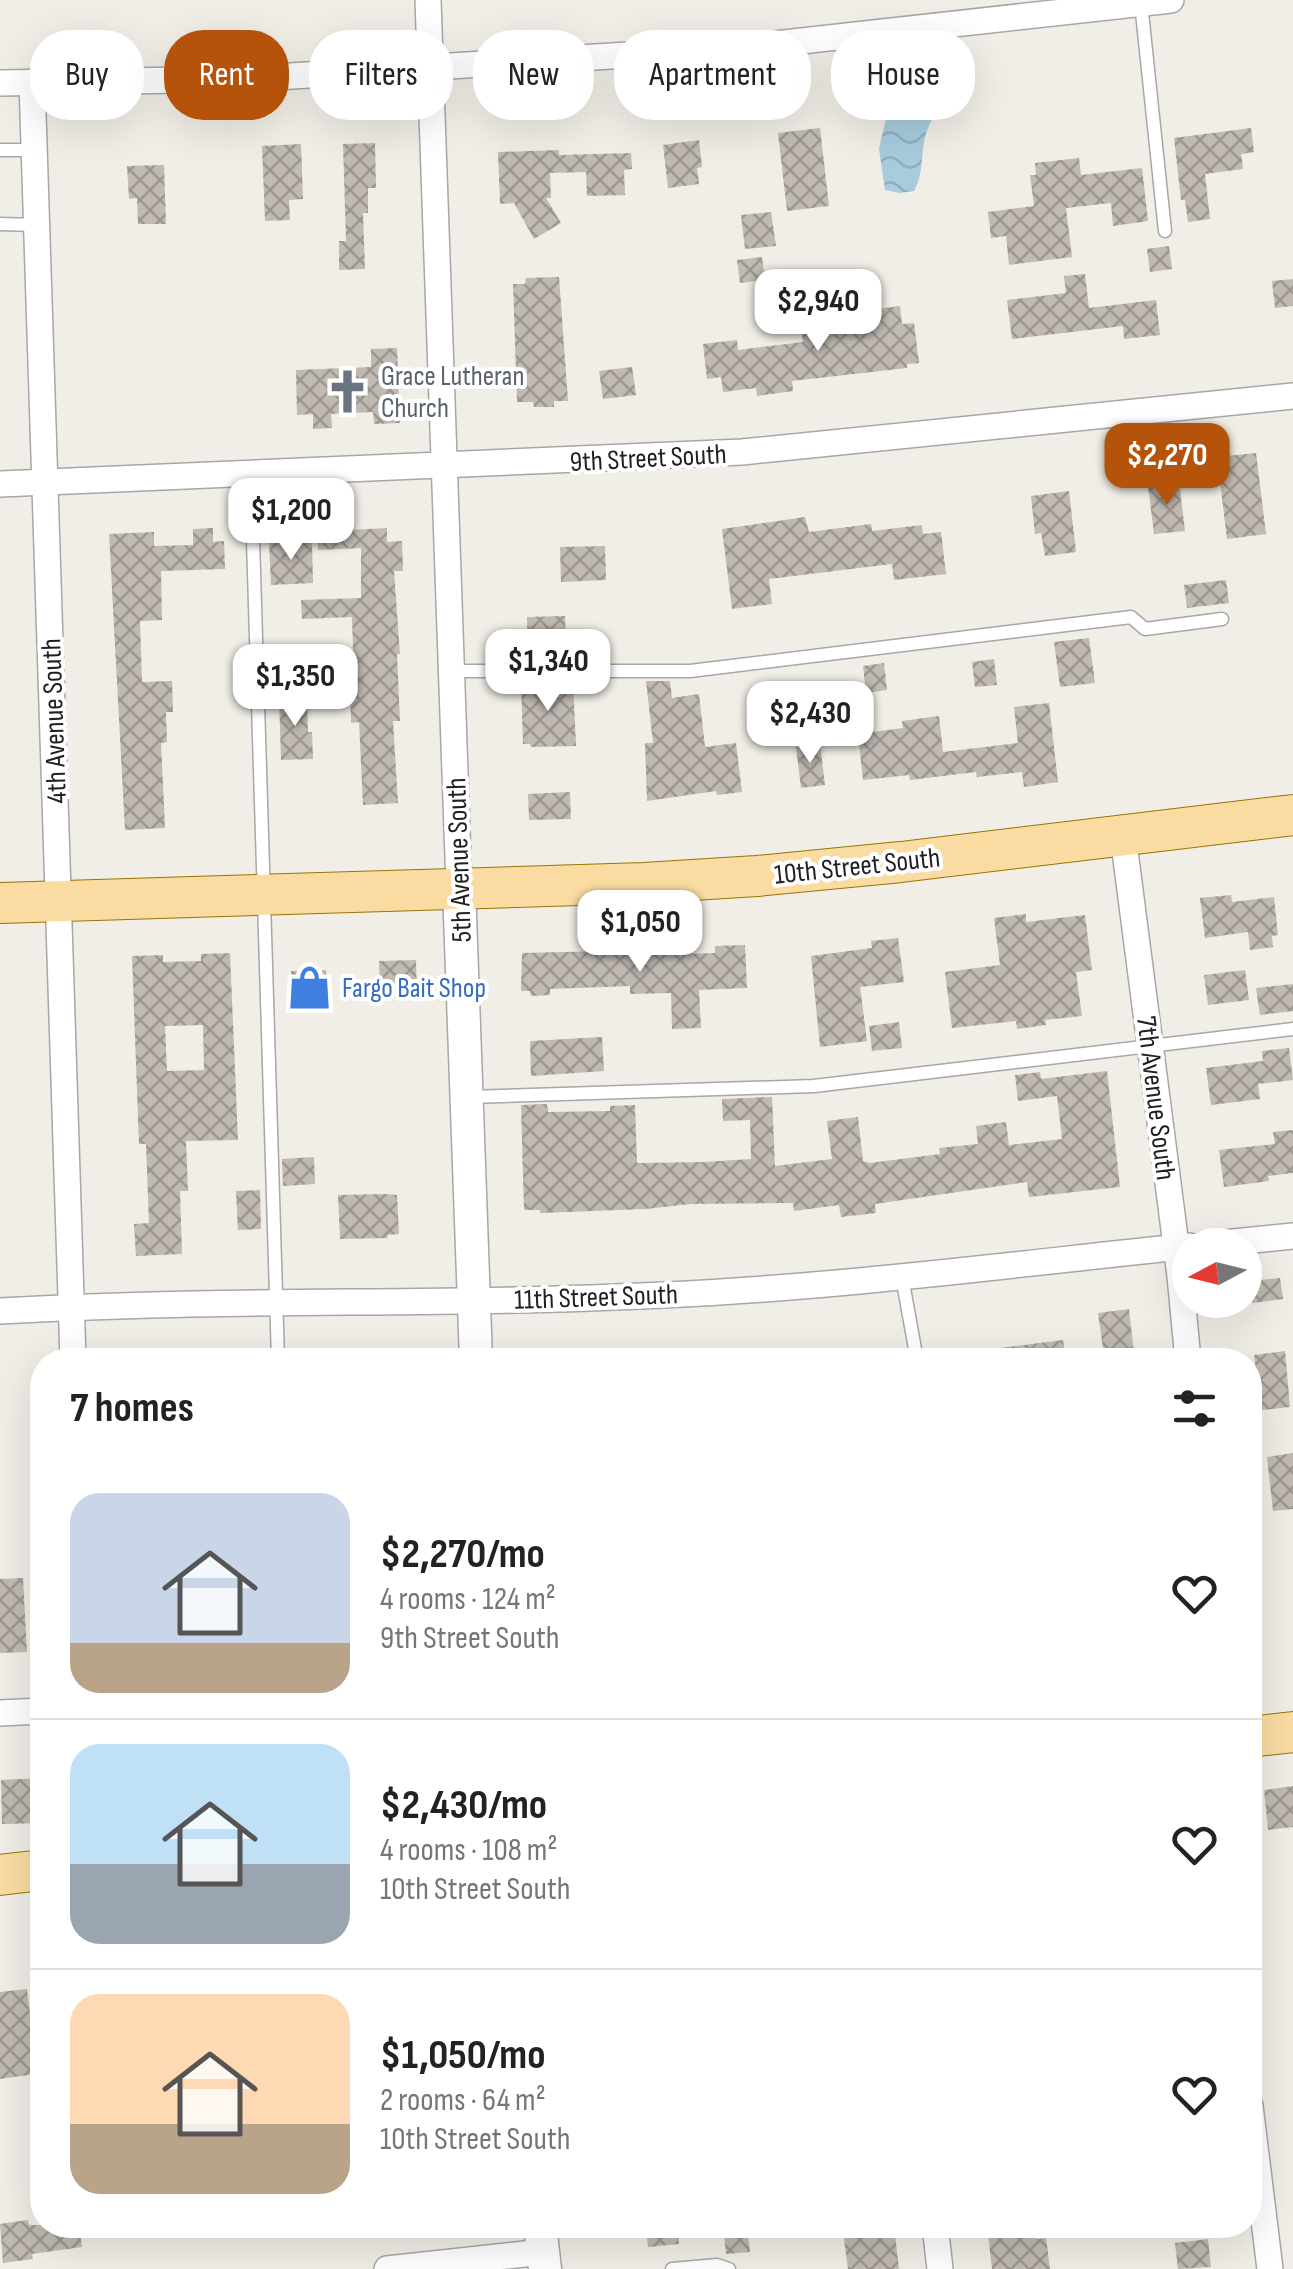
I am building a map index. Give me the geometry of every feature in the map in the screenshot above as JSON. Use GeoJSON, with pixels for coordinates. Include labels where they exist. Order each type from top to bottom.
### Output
{"type":"FeatureCollection","features":[{"type":"Feature","properties":{"kind":"main road","name":"10th Street South"},"geometry":{"type":"LineString","coordinates":[[0,903],[757,876],[1293,815]]}},
{"type":"Feature","properties":{"kind":"main road"},"geometry":{"type":"LineString","coordinates":[[1262,1736],[1293,1732]]}},
{"type":"Feature","properties":{"kind":"main road"},"geometry":{"type":"LineString","coordinates":[[0,1875],[30,1871]]}},
{"type":"Feature","properties":{"kind":"street","name":"5th Avenue South"},"geometry":{"type":"LineString","coordinates":[[428,0],[429,30]]}},
{"type":"Feature","properties":{"kind":"street"},"geometry":{"type":"LineString","coordinates":[[453,65],[738,48],[1172,0]]}},
{"type":"Feature","properties":{"kind":"street"},"geometry":{"type":"LineString","coordinates":[[144,80],[309,74]]}},
{"type":"Feature","properties":{"kind":"street"},"geometry":{"type":"LineString","coordinates":[[0,82],[30,82]]}},
{"type":"Feature","properties":{"kind":"street","name":"4th Avenue South"},"geometry":{"type":"LineString","coordinates":[[33,120],[72,1348]]}},
{"type":"Feature","properties":{"kind":"street","name":"5th Avenue South"},"geometry":{"type":"LineString","coordinates":[[432,120],[476,1348]]}},
{"type":"Feature","properties":{"kind":"street","name":"9th Street South"},"geometry":{"type":"LineString","coordinates":[[0,484],[742,452],[1293,396]]}},
{"type":"Feature","properties":{"kind":"street","name":"7th Avenue South"},"geometry":{"type":"LineString","coordinates":[[1124,836],[1150,1045],[1180,1228]]}},
{"type":"Feature","properties":{"kind":"street"},"geometry":{"type":"LineString","coordinates":[[1262,1239],[1293,1236]]}},
{"type":"Feature","properties":{"kind":"street","name":"11th Street South"},"geometry":{"type":"LineString","coordinates":[[0,1312],[134,1303],[665,1295],[902,1277],[1172,1248]]}},
{"type":"Feature","properties":{"kind":"street","name":"7th Avenue South"},"geometry":{"type":"LineString","coordinates":[[1186,1318],[1187,1348]]}},
{"type":"Feature","properties":{"kind":"street"},"geometry":{"type":"LineString","coordinates":[[0,1712],[30,1711]]}},
{"type":"Feature","properties":{"kind":"street"},"geometry":{"type":"LineString","coordinates":[[1262,2204],[1270,2269]]}},
{"type":"Feature","properties":{"kind":"street"},"geometry":{"type":"LineString","coordinates":[[936,2238],[940,2269]]}},
{"type":"Feature","properties":{"kind":"street"},"geometry":{"type":"LineString","coordinates":[[388,2269],[543,2249]]}},
{"type":"Feature","properties":{"kind":"lane"},"geometry":{"type":"LineString","coordinates":[[1141,3],[1165,231]]}},
{"type":"Feature","properties":{"kind":"lane"},"geometry":{"type":"LineString","coordinates":[[0,150],[34,150]]}},
{"type":"Feature","properties":{"kind":"lane"},"geometry":{"type":"LineString","coordinates":[[0,224],[36,225]]}},
{"type":"Feature","properties":{"kind":"lane"},"geometry":{"type":"LineString","coordinates":[[251,474],[278,1348]]}},
{"type":"Feature","properties":{"kind":"lane"},"geometry":{"type":"LineString","coordinates":[[451,670],[690,672],[1131,617],[1145,629],[1222,620]]}},
{"type":"Feature","properties":{"kind":"lane"},"geometry":{"type":"LineString","coordinates":[[466,1097],[814,1086],[1293,1029]]}},
{"type":"Feature","properties":{"kind":"lane"},"geometry":{"type":"LineString","coordinates":[[902,1277],[913,1348]]}},
{"type":"Feature","properties":{"kind":"lane"},"geometry":{"type":"LineString","coordinates":[[672,2269],[716,2265],[729,2269]]}},
{"type":"Feature","properties":{"kind":"water"},"geometry":{"type":"Polygon","coordinates":[[[886,120],[932,120],[914,191],[885,190],[879,149],[886,120]]]}},
{"type":"Feature","properties":{"kind":"building"},"geometry":{"type":"Polygon","coordinates":[[[820,128],[829,206],[787,211],[778,133],[820,128]]]}},
{"type":"Feature","properties":{"kind":"building"},"geometry":{"type":"Polygon","coordinates":[[[1251,128],[1254,152],[1241,154],[1243,169],[1205,174],[1210,219],[1188,222],[1185,200],[1181,200],[1174,138],[1251,128]]]}},
{"type":"Feature","properties":{"kind":"building"},"geometry":{"type":"Polygon","coordinates":[[[699,140],[699,184],[668,188],[663,145],[699,140]]]}},
{"type":"Feature","properties":{"kind":"building"},"geometry":{"type":"Polygon","coordinates":[[[375,143],[376,188],[368,188],[368,213],[363,213],[365,269],[339,270],[339,241],[346,241],[343,144],[375,143]]]}},
{"type":"Feature","properties":{"kind":"building"},"geometry":{"type":"Polygon","coordinates":[[[301,144],[303,199],[289,200],[290,220],[265,221],[262,146],[301,144]]]}},
{"type":"Feature","properties":{"kind":"building"},"geometry":{"type":"Polygon","coordinates":[[[559,150],[559,155],[631,153],[632,169],[624,170],[625,195],[587,196],[586,172],[550,173],[551,198],[546,198],[561,223],[534,239],[514,203],[500,204],[498,152],[559,150]]]}},
{"type":"Feature","properties":{"kind":"building"},"geometry":{"type":"Polygon","coordinates":[[[1079,158],[1081,175],[1142,168],[1148,221],[1113,226],[1111,203],[1066,208],[1072,257],[1009,265],[1006,236],[991,238],[988,212],[1034,206],[1030,175],[1036,175],[1035,163],[1079,158]]]}},
{"type":"Feature","properties":{"kind":"building"},"geometry":{"type":"Polygon","coordinates":[[[164,165],[166,224],[138,224],[137,198],[129,199],[127,166],[164,165]]]}},
{"type":"Feature","properties":{"kind":"building"},"geometry":{"type":"Polygon","coordinates":[[[771,212],[776,246],[745,249],[741,215],[771,212]]]}},
{"type":"Feature","properties":{"kind":"building"},"geometry":{"type":"Polygon","coordinates":[[[1169,246],[1172,269],[1150,272],[1147,249],[1169,246]]]}},
{"type":"Feature","properties":{"kind":"building"},"geometry":{"type":"Polygon","coordinates":[[[762,257],[765,280],[740,283],[737,260],[762,257]]]}},
{"type":"Feature","properties":{"kind":"building"},"geometry":{"type":"Polygon","coordinates":[[[1085,274],[1089,308],[1156,300],[1160,335],[1124,339],[1123,326],[1012,339],[1007,300],[1066,293],[1064,276],[1085,274]]]}},
{"type":"Feature","properties":{"kind":"building"},"geometry":{"type":"Polygon","coordinates":[[[559,277],[568,401],[554,401],[554,407],[534,407],[533,402],[517,402],[513,284],[525,284],[526,278],[559,277]]]}},
{"type":"Feature","properties":{"kind":"building"},"geometry":{"type":"Polygon","coordinates":[[[1293,279],[1293,306],[1275,308],[1272,281],[1293,279]]]}},
{"type":"Feature","properties":{"kind":"building"},"geometry":{"type":"Polygon","coordinates":[[[900,306],[902,324],[914,323],[919,363],[907,364],[907,368],[792,381],[793,391],[757,396],[756,388],[723,392],[721,377],[707,379],[703,344],[737,340],[738,350],[803,342],[802,333],[833,329],[832,315],[900,306]]]}},
{"type":"Feature","properties":{"kind":"building","name":"Grace Lutheran Church"},"geometry":{"type":"Polygon","coordinates":[[[397,348],[400,423],[374,424],[373,412],[331,414],[332,428],[313,429],[313,414],[297,415],[296,370],[371,367],[371,349],[397,348]]]}},
{"type":"Feature","properties":{"kind":"building"},"geometry":{"type":"Polygon","coordinates":[[[632,367],[636,395],[603,399],[599,371],[632,367]]]}},
{"type":"Feature","properties":{"kind":"building"},"geometry":{"type":"Polygon","coordinates":[[[1256,453],[1266,534],[1227,539],[1217,457],[1256,453]]]}},
{"type":"Feature","properties":{"kind":"building"},"geometry":{"type":"Polygon","coordinates":[[[1179,482],[1185,531],[1154,534],[1148,486],[1179,482]]]}},
{"type":"Feature","properties":{"kind":"building"},"geometry":{"type":"Polygon","coordinates":[[[1069,491],[1076,552],[1045,556],[1041,533],[1035,534],[1031,496],[1069,491]]]}},
{"type":"Feature","properties":{"kind":"building"},"geometry":{"type":"Polygon","coordinates":[[[805,517],[809,532],[871,524],[872,531],[922,525],[923,534],[941,532],[946,574],[894,580],[892,564],[769,579],[772,604],[732,609],[722,529],[805,517]]]}},
{"type":"Feature","properties":{"kind":"building"},"geometry":{"type":"Polygon","coordinates":[[[349,521],[349,530],[387,528],[387,542],[402,541],[403,571],[394,571],[400,654],[400,721],[393,721],[398,803],[363,805],[359,722],[351,723],[352,617],[302,619],[301,600],[361,598],[361,548],[318,550],[317,522],[349,521]]]}},
{"type":"Feature","properties":{"kind":"building"},"geometry":{"type":"Polygon","coordinates":[[[213,528],[213,542],[224,541],[225,569],[161,571],[162,620],[140,621],[142,682],[172,681],[173,712],[166,712],[167,742],[161,743],[165,828],[125,830],[109,534],[154,532],[154,546],[193,545],[193,529],[213,528]]]}},
{"type":"Feature","properties":{"kind":"building"},"geometry":{"type":"Polygon","coordinates":[[[312,541],[313,583],[271,585],[269,542],[312,541]]]}},
{"type":"Feature","properties":{"kind":"building"},"geometry":{"type":"Polygon","coordinates":[[[605,546],[606,580],[561,582],[560,547],[605,546]]]}},
{"type":"Feature","properties":{"kind":"building"},"geometry":{"type":"Polygon","coordinates":[[[1226,580],[1229,603],[1187,608],[1184,585],[1226,580]]]}},
{"type":"Feature","properties":{"kind":"building"},"geometry":{"type":"Polygon","coordinates":[[[565,616],[567,661],[528,661],[527,617],[565,616]]]}},
{"type":"Feature","properties":{"kind":"building"},"geometry":{"type":"Polygon","coordinates":[[[1089,638],[1095,683],[1060,687],[1054,642],[1089,638]]]}},
{"type":"Feature","properties":{"kind":"building"},"geometry":{"type":"Polygon","coordinates":[[[994,659],[997,685],[975,687],[972,662],[994,659]]]}},
{"type":"Feature","properties":{"kind":"building"},"geometry":{"type":"Polygon","coordinates":[[[884,663],[887,690],[866,693],[863,666],[884,663]]]}},
{"type":"Feature","properties":{"kind":"building"},"geometry":{"type":"Polygon","coordinates":[[[573,681],[576,746],[523,744],[521,682],[573,681]]]}},
{"type":"Feature","properties":{"kind":"building"},"geometry":{"type":"Polygon","coordinates":[[[646,681],[670,681],[672,698],[699,694],[705,747],[736,743],[742,792],[717,795],[716,791],[647,801],[645,743],[653,743],[646,681]]]}},
{"type":"Feature","properties":{"kind":"building"},"geometry":{"type":"Polygon","coordinates":[[[307,696],[313,759],[281,760],[279,697],[307,696]]]}},
{"type":"Feature","properties":{"kind":"building"},"geometry":{"type":"Polygon","coordinates":[[[1049,703],[1058,782],[1024,787],[1022,772],[863,780],[858,734],[903,728],[902,721],[939,716],[943,752],[1018,743],[1014,707],[1049,703]]]}},
{"type":"Feature","properties":{"kind":"building"},"geometry":{"type":"Polygon","coordinates":[[[820,744],[825,785],[801,788],[796,747],[820,744]]]}},
{"type":"Feature","properties":{"kind":"building"},"geometry":{"type":"Polygon","coordinates":[[[570,792],[571,819],[529,820],[528,794],[570,792]]]}},
{"type":"Feature","properties":{"kind":"building"},"geometry":{"type":"Polygon","coordinates":[[[1231,895],[1232,902],[1274,897],[1278,935],[1272,936],[1273,947],[1250,950],[1248,932],[1205,938],[1200,898],[1231,895]]]}},
{"type":"Feature","properties":{"kind":"building"},"geometry":{"type":"Polygon","coordinates":[[[1026,914],[1026,922],[1085,915],[1092,970],[1076,972],[1082,1016],[1045,1020],[1046,1025],[1017,1029],[1016,1021],[952,1028],[945,972],[1000,965],[994,918],[1026,914]]]}},
{"type":"Feature","properties":{"kind":"building"},"geometry":{"type":"Polygon","coordinates":[[[898,938],[904,982],[860,987],[867,1041],[820,1047],[811,956],[872,948],[871,941],[898,938]]]}},
{"type":"Feature","properties":{"kind":"building"},"geometry":{"type":"Polygon","coordinates":[[[745,945],[747,988],[699,990],[701,1028],[672,1029],[671,993],[630,994],[630,986],[550,989],[550,995],[531,996],[530,991],[521,991],[522,953],[715,953],[715,946],[745,945]]]}},
{"type":"Feature","properties":{"kind":"building"},"geometry":{"type":"Polygon","coordinates":[[[230,953],[238,1140],[186,1141],[188,1191],[180,1191],[182,1254],[136,1256],[134,1224],[149,1223],[146,1144],[139,1144],[132,956],[163,955],[163,962],[201,961],[201,954],[230,953]],[[203,1025],[165,1026],[167,1071],[204,1070],[203,1025]]]}},
{"type":"Feature","properties":{"kind":"building"},"geometry":{"type":"Polygon","coordinates":[[[416,960],[417,997],[380,998],[379,961],[416,960]]]}},
{"type":"Feature","properties":{"kind":"building","name":"Fargo Bait Shop"},"geometry":{"type":"Polygon","coordinates":[[[326,970],[327,1002],[292,1003],[291,971],[326,970]]]}},
{"type":"Feature","properties":{"kind":"building"},"geometry":{"type":"Polygon","coordinates":[[[1245,970],[1249,1000],[1208,1005],[1204,975],[1245,970]]]}},
{"type":"Feature","properties":{"kind":"building"},"geometry":{"type":"Polygon","coordinates":[[[1293,984],[1293,1011],[1260,1015],[1256,988],[1293,984]]]}},
{"type":"Feature","properties":{"kind":"building"},"geometry":{"type":"Polygon","coordinates":[[[899,1022],[902,1048],[872,1051],[869,1026],[899,1022]]]}},
{"type":"Feature","properties":{"kind":"building"},"geometry":{"type":"Polygon","coordinates":[[[602,1037],[604,1071],[531,1076],[530,1041],[602,1037]]]}},
{"type":"Feature","properties":{"kind":"building"},"geometry":{"type":"Polygon","coordinates":[[[1289,1048],[1293,1080],[1258,1084],[1260,1099],[1211,1105],[1206,1068],[1263,1061],[1262,1051],[1289,1048]]]}},
{"type":"Feature","properties":{"kind":"building"},"geometry":{"type":"Polygon","coordinates":[[[1107,1071],[1120,1187],[1029,1197],[1027,1182],[875,1204],[876,1213],[841,1217],[839,1205],[794,1211],[793,1203],[690,1204],[540,1213],[524,1210],[521,1105],[547,1104],[548,1112],[610,1111],[610,1106],[635,1105],[637,1163],[704,1162],[751,1159],[750,1120],[723,1121],[722,1099],[772,1097],[775,1166],[832,1159],[827,1121],[858,1117],[863,1161],[870,1163],[940,1154],[939,1148],[978,1144],[976,1126],[1006,1122],[1009,1145],[1062,1139],[1057,1096],[1018,1101],[1015,1075],[1040,1072],[1041,1079],[1107,1071]]]}},
{"type":"Feature","properties":{"kind":"building"},"geometry":{"type":"Polygon","coordinates":[[[1293,1130],[1293,1173],[1268,1176],[1269,1181],[1224,1187],[1219,1150],[1275,1144],[1273,1132],[1293,1130]]]}},
{"type":"Feature","properties":{"kind":"building"},"geometry":{"type":"Polygon","coordinates":[[[314,1157],[315,1184],[283,1186],[282,1159],[314,1157]]]}},
{"type":"Feature","properties":{"kind":"building"},"geometry":{"type":"Polygon","coordinates":[[[260,1190],[261,1229],[238,1230],[236,1191],[260,1190]]]}},
{"type":"Feature","properties":{"kind":"building"},"geometry":{"type":"Polygon","coordinates":[[[338,1195],[397,1195],[399,1234],[387,1235],[388,1238],[340,1239],[338,1195]]]}},
{"type":"Feature","properties":{"kind":"building"},"geometry":{"type":"Polygon","coordinates":[[[1280,1278],[1283,1299],[1262,1302],[1262,1280],[1280,1278]]]}},
{"type":"Feature","properties":{"kind":"building"},"geometry":{"type":"Polygon","coordinates":[[[1129,1309],[1133,1348],[1103,1348],[1098,1313],[1129,1309]]]}},
{"type":"Feature","properties":{"kind":"building"},"geometry":{"type":"Polygon","coordinates":[[[1063,1340],[1064,1348],[1000,1348],[1063,1340]]]}},
{"type":"Feature","properties":{"kind":"building"},"geometry":{"type":"Polygon","coordinates":[[[1285,1351],[1290,1407],[1262,1410],[1262,1354],[1285,1351]]]}},
{"type":"Feature","properties":{"kind":"building"},"geometry":{"type":"Polygon","coordinates":[[[1293,1453],[1293,1509],[1273,1511],[1267,1457],[1293,1453]]]}},
{"type":"Feature","properties":{"kind":"building"},"geometry":{"type":"Polygon","coordinates":[[[23,1578],[27,1652],[0,1653],[0,1579],[23,1578]]]}},
{"type":"Feature","properties":{"kind":"building"},"geometry":{"type":"Polygon","coordinates":[[[30,1779],[30,1823],[2,1824],[1,1780],[30,1779]]]}},
{"type":"Feature","properties":{"kind":"building"},"geometry":{"type":"Polygon","coordinates":[[[1293,1786],[1293,1827],[1268,1830],[1264,1790],[1293,1786]]]}},
{"type":"Feature","properties":{"kind":"building"},"geometry":{"type":"Polygon","coordinates":[[[27,1989],[30,2075],[0,2079],[0,1992],[27,1989]]]}},
{"type":"Feature","properties":{"kind":"building"},"geometry":{"type":"Polygon","coordinates":[[[28,2220],[30,2238],[81,2238],[82,2247],[32,2254],[33,2259],[3,2263],[0,2224],[28,2220]]]}},
{"type":"Feature","properties":{"kind":"building"},"geometry":{"type":"Polygon","coordinates":[[[647,2238],[678,2238],[679,2244],[648,2247],[647,2238]]]}},
{"type":"Feature","properties":{"kind":"building"},"geometry":{"type":"Polygon","coordinates":[[[724,2238],[748,2238],[750,2252],[726,2254],[724,2238]]]}},
{"type":"Feature","properties":{"kind":"building"},"geometry":{"type":"Polygon","coordinates":[[[844,2238],[895,2238],[899,2269],[848,2269],[844,2238]]]}},
{"type":"Feature","properties":{"kind":"building"},"geometry":{"type":"Polygon","coordinates":[[[988,2238],[1046,2238],[1050,2269],[992,2269],[988,2238]]]}},
{"type":"Feature","properties":{"kind":"building"},"geometry":{"type":"Polygon","coordinates":[[[1208,2239],[1211,2267],[1178,2269],[1175,2243],[1208,2239]]]}},
{"type":"Feature","properties":{"kind":"place","name":"Grace Lutheran Church"},"geometry":{"type":"Point","coordinates":[348,391]}},
{"type":"Feature","properties":{"kind":"place","name":"Fargo Bait Shop"},"geometry":{"type":"Point","coordinates":[309,987]}}]}
